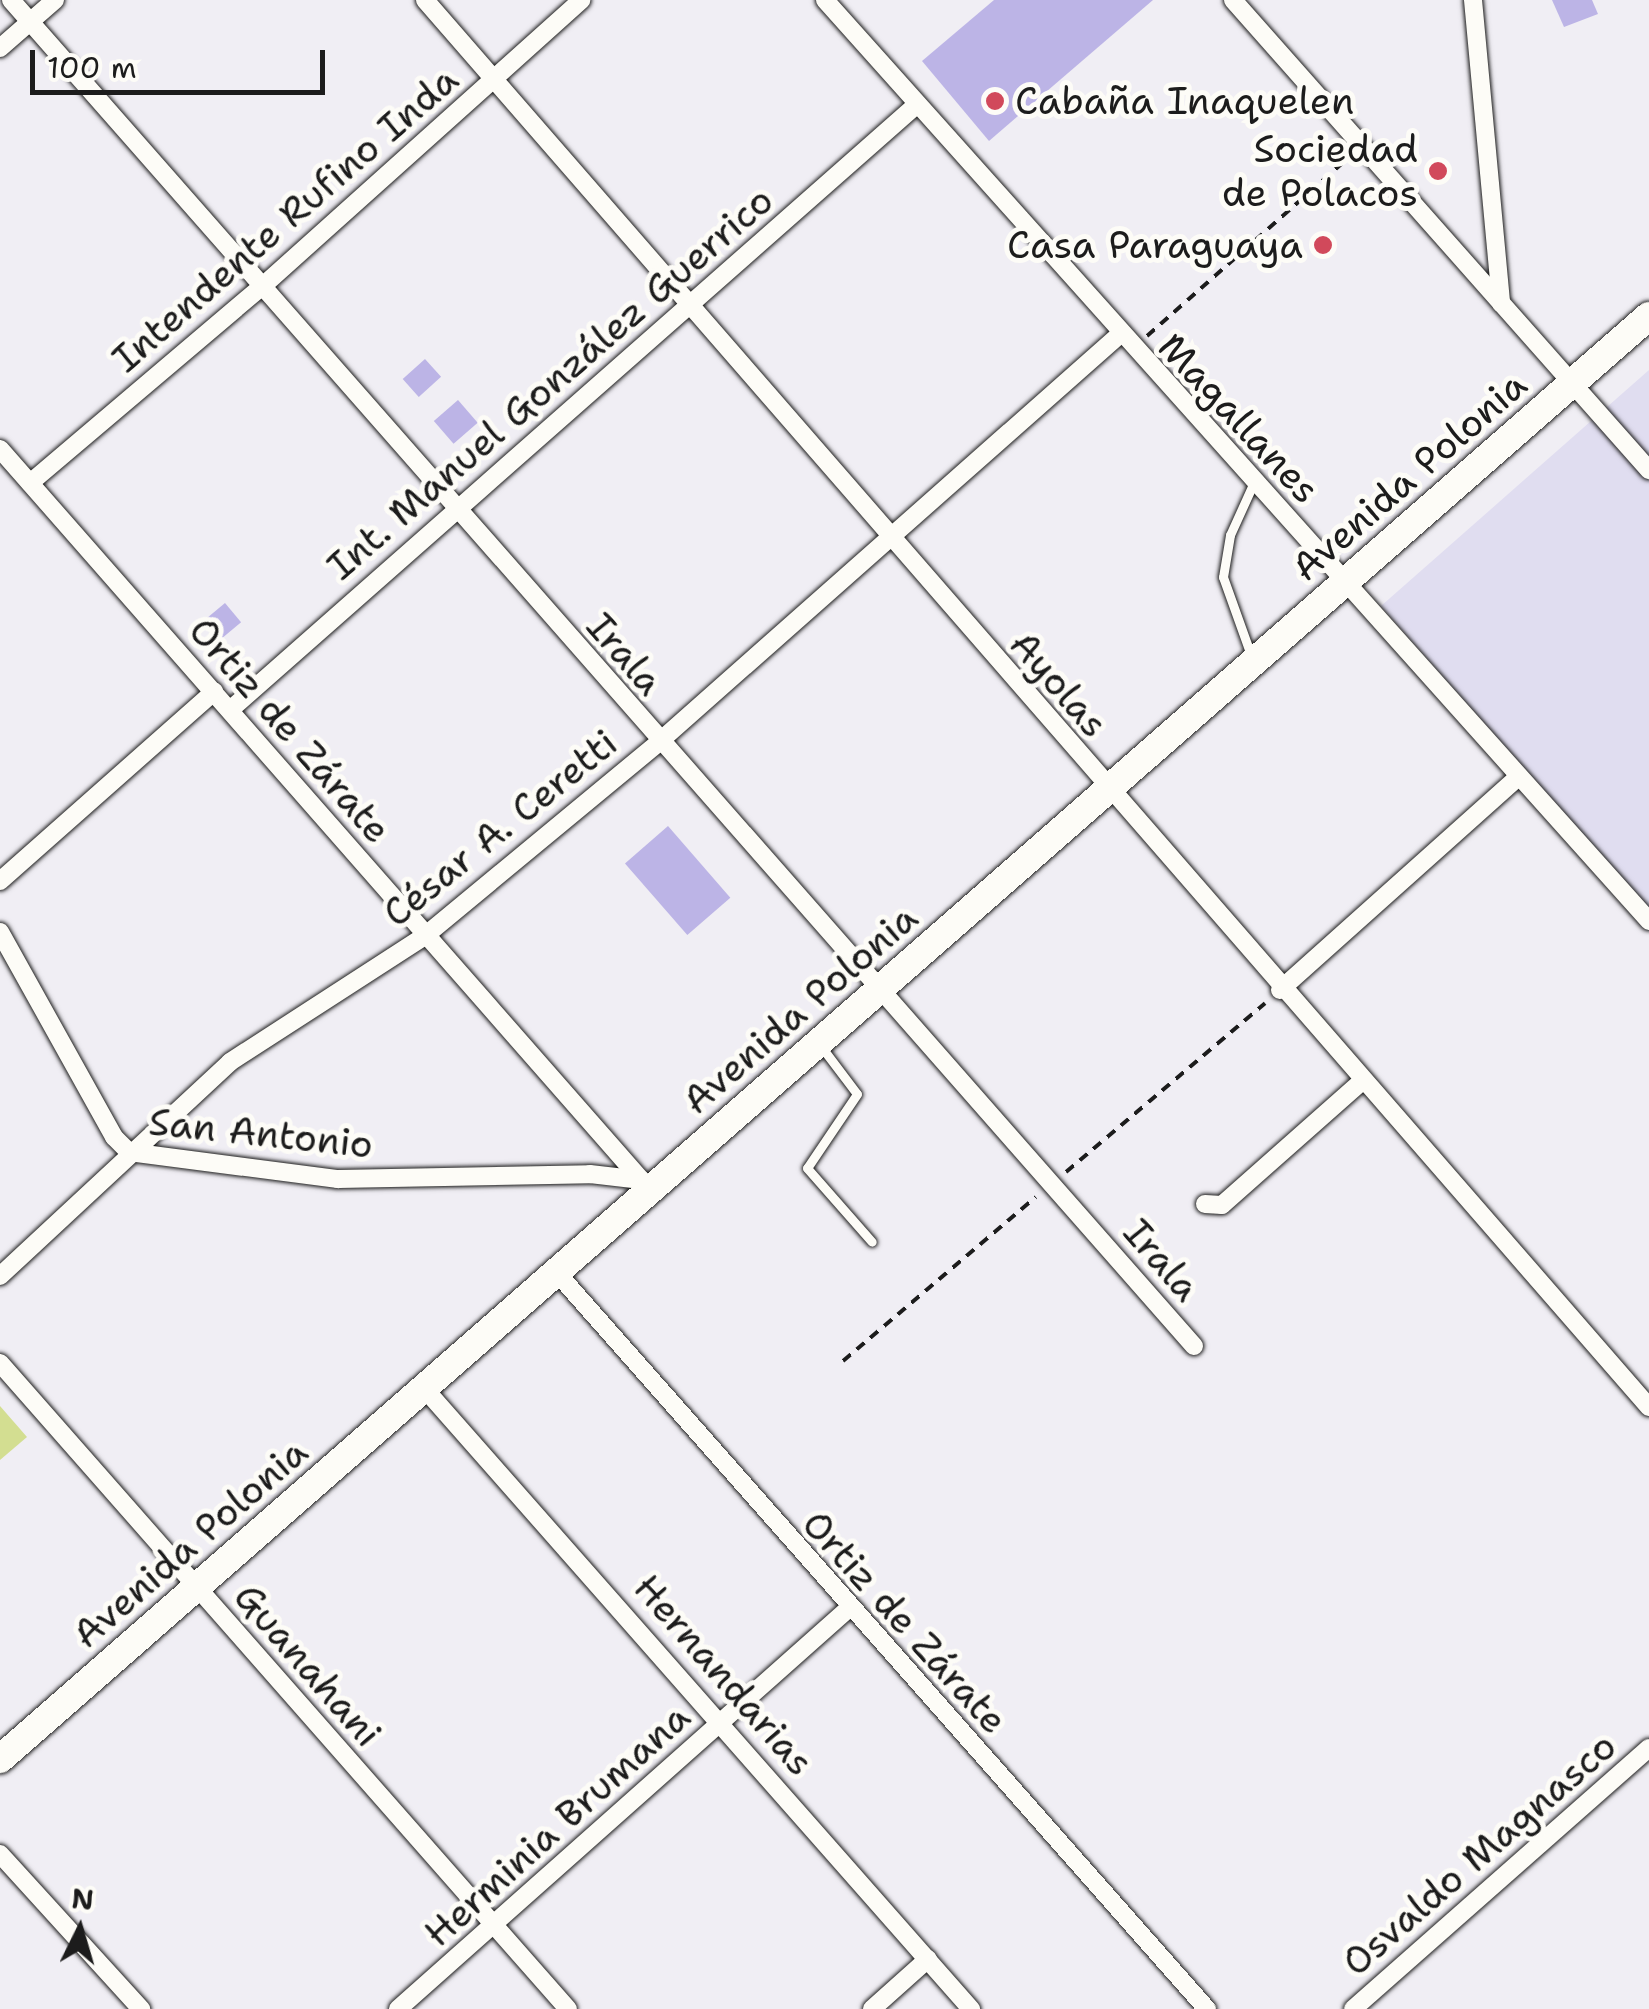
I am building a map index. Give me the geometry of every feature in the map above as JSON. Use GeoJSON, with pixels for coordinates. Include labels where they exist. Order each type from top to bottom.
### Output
{"type":"FeatureCollection","features":[{"type":"Feature","properties":{"kind":"main road","name":"Avenida Polonia"},"geometry":{"type":"LineString","coordinates":[[0,1759],[558,1274],[646,1185],[818,1043],[1649,316]]}},
{"type":"Feature","properties":{"kind":"street","name":"Irala"},"geometry":{"type":"LineString","coordinates":[[11,0],[264,284],[454,510],[1194,1346]]}},
{"type":"Feature","properties":{"kind":"street"},"geometry":{"type":"LineString","coordinates":[[0,48],[54,0]]}},
{"type":"Feature","properties":{"kind":"street","name":"Ayolas"},"geometry":{"type":"LineString","coordinates":[[425,0],[1280,990],[1649,1406]]}},
{"type":"Feature","properties":{"kind":"street","name":"Intendente Rufino Inda"},"geometry":{"type":"LineString","coordinates":[[30,483],[264,284],[581,0]]}},
{"type":"Feature","properties":{"kind":"street","name":"Magallanes"},"geometry":{"type":"LineString","coordinates":[[825,0],[1132,350],[1346,581],[1516,778],[1649,920]]}},
{"type":"Feature","properties":{"kind":"street"},"geometry":{"type":"LineString","coordinates":[[1233,0],[1649,470]]}},
{"type":"Feature","properties":{"kind":"street"},"geometry":{"type":"LineString","coordinates":[[1473,0],[1501,304]]}},
{"type":"Feature","properties":{"kind":"street","name":"Int. Manuel González Guerrico"},"geometry":{"type":"LineString","coordinates":[[230,710],[915,106]]}},
{"type":"Feature","properties":{"kind":"street","name":"César A. Ceretti"},"geometry":{"type":"LineString","coordinates":[[0,1276],[129,1152],[286,1020],[426,934],[659,742],[1119,335]]}},
{"type":"Feature","properties":{"kind":"street","name":"Ortiz de Zárate"},"geometry":{"type":"LineString","coordinates":[[2,455],[646,1185]]}},
{"type":"Feature","properties":{"kind":"street"},"geometry":{"type":"LineString","coordinates":[[0,881],[214,692]]}},
{"type":"Feature","properties":{"kind":"street"},"geometry":{"type":"LineString","coordinates":[[1280,990],[1516,778]]}},
{"type":"Feature","properties":{"kind":"street","name":"San Antonio"},"geometry":{"type":"LineString","coordinates":[[0,932],[114,1138],[129,1152],[338,1179],[590,1174],[646,1185]]}},
{"type":"Feature","properties":{"kind":"street"},"geometry":{"type":"LineString","coordinates":[[1205,1204],[1222,1205],[1361,1082]]}},
{"type":"Feature","properties":{"kind":"street","name":"Ortiz de Zárate"},"geometry":{"type":"LineString","coordinates":[[558,1274],[848,1609],[1206,2009]]}},
{"type":"Feature","properties":{"kind":"street","name":"Guanahani"},"geometry":{"type":"LineString","coordinates":[[0,1363],[568,2009]]}},
{"type":"Feature","properties":{"kind":"street","name":"Hernandarias"},"geometry":{"type":"LineString","coordinates":[[424,1388],[723,1721],[972,2009]]}},
{"type":"Feature","properties":{"kind":"street","name":"Herminia Brumana"},"geometry":{"type":"LineString","coordinates":[[398,2009],[848,1609]]}},
{"type":"Feature","properties":{"kind":"street","name":"Osvaldo Magnasco"},"geometry":{"type":"LineString","coordinates":[[1352,2009],[1649,1748]]}},
{"type":"Feature","properties":{"kind":"street"},"geometry":{"type":"LineString","coordinates":[[0,1854],[141,2009]]}},
{"type":"Feature","properties":{"kind":"street"},"geometry":{"type":"LineString","coordinates":[[872,2009],[928,1960]]}},
{"type":"Feature","properties":{"kind":"lane"},"geometry":{"type":"LineString","coordinates":[[1253,662],[1223,577],[1230,534],[1254,482]]}},
{"type":"Feature","properties":{"kind":"lane"},"geometry":{"type":"LineString","coordinates":[[818,1043],[857,1094],[807,1168],[872,1242]]}},
{"type":"Feature","properties":{"kind":"path"},"geometry":{"type":"LineString","coordinates":[[1132,350],[1362,146]]}},
{"type":"Feature","properties":{"kind":"shaded area"},"geometry":{"type":"Polygon","coordinates":[[[1649,370],[1649,910],[1381,606],[1649,370]]]}},
{"type":"Feature","properties":{"kind":"green space"},"geometry":{"type":"Polygon","coordinates":[[[0,1406],[27,1437],[0,1460],[0,1406]]]}},
{"type":"Feature","properties":{"kind":"building","name":"Cabaña Inaquelen"},"geometry":{"type":"Polygon","coordinates":[[[994,0],[1153,0],[989,141],[922,61],[994,0]]]}},
{"type":"Feature","properties":{"kind":"building"},"geometry":{"type":"Polygon","coordinates":[[[1552,0],[1592,0],[1598,14],[1564,27],[1552,0]]]}},
{"type":"Feature","properties":{"kind":"building"},"geometry":{"type":"Polygon","coordinates":[[[425,359],[441,377],[419,397],[403,379],[425,359]]]}},
{"type":"Feature","properties":{"kind":"building"},"geometry":{"type":"Polygon","coordinates":[[[458,400],[478,423],[454,444],[434,421],[458,400]]]}},
{"type":"Feature","properties":{"kind":"building"},"geometry":{"type":"Polygon","coordinates":[[[225,603],[241,622],[222,638],[206,619],[225,603]]]}},
{"type":"Feature","properties":{"kind":"building"},"geometry":{"type":"Polygon","coordinates":[[[668,826],[730,898],[687,935],[625,863],[668,826]]]}},
{"type":"Feature","properties":{"kind":"place","name":"Cabaña Inaquelen"},"geometry":{"type":"Point","coordinates":[995,101]}},
{"type":"Feature","properties":{"kind":"place","name":"Sociedad de Polacos"},"geometry":{"type":"Point","coordinates":[1438,171]}},
{"type":"Feature","properties":{"kind":"place","name":"Casa Paraguaya"},"geometry":{"type":"Point","coordinates":[1323,245]}}]}
